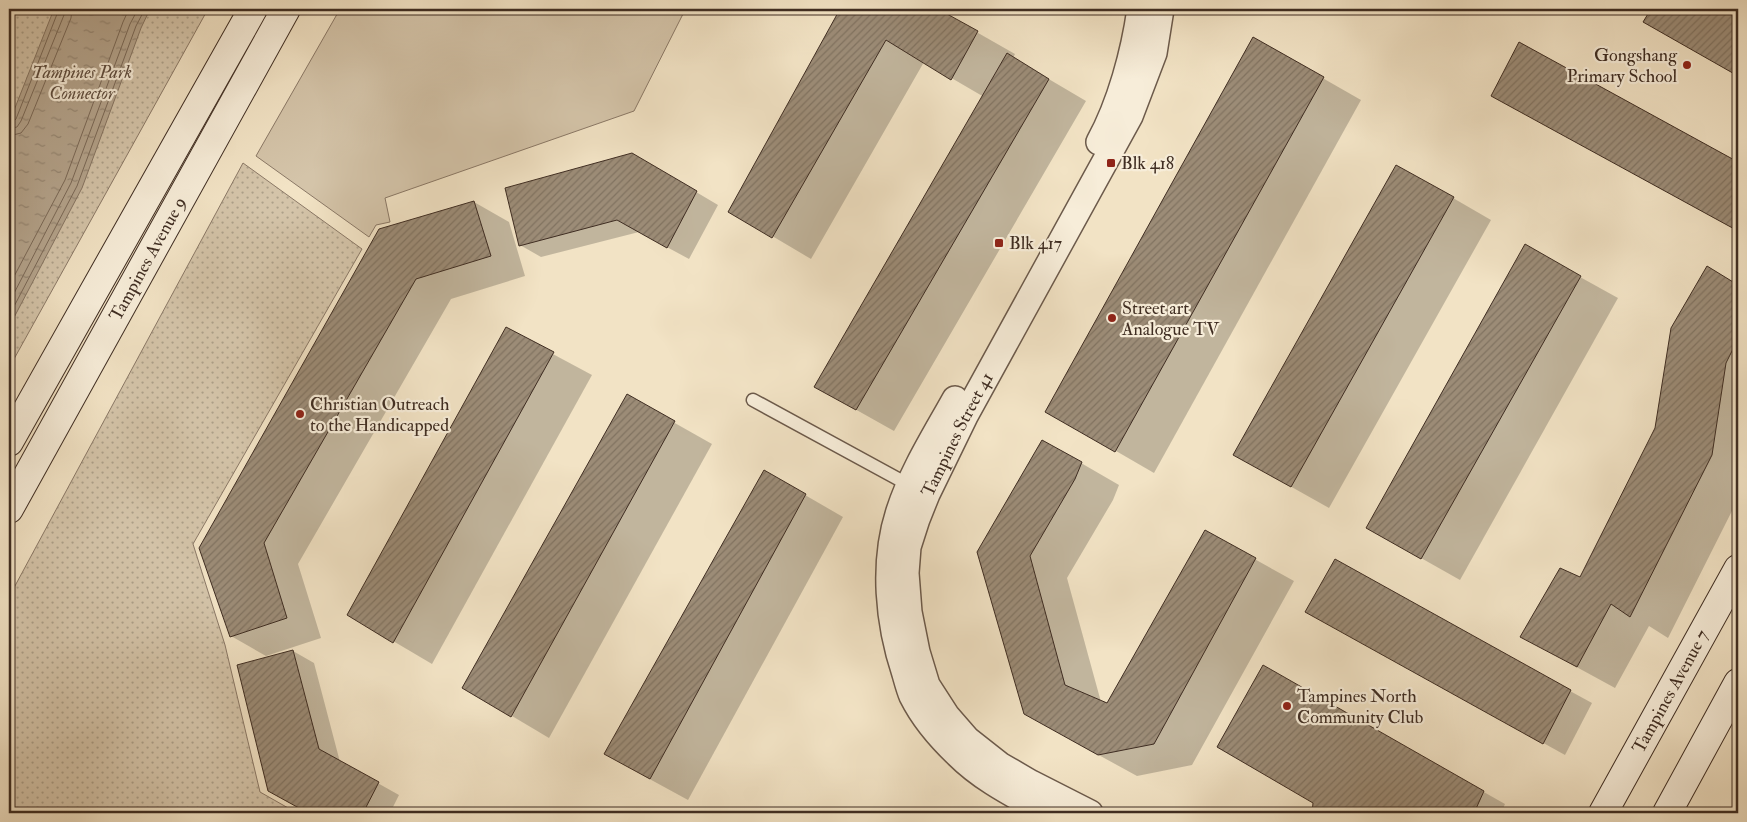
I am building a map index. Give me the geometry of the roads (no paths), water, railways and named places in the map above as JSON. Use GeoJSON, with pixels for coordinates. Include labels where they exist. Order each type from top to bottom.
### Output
{"type":"FeatureCollection","features":[{"type":"Feature","properties":{"kind":"main road","name":"Tampines Avenue 9"},"geometry":{"type":"LineString","coordinates":[[9,442],[253,9]]}},
{"type":"Feature","properties":{"kind":"main road","name":"Tampines Avenue 9"},"geometry":{"type":"LineString","coordinates":[[9,509],[286,9]]}},
{"type":"Feature","properties":{"kind":"main road","name":"Tampines Avenue 7"},"geometry":{"type":"LineString","coordinates":[[1603,813],[1738,569]]}},
{"type":"Feature","properties":{"kind":"main road"},"geometry":{"type":"LineString","coordinates":[[1668,813],[1738,683]]}},
{"type":"Feature","properties":{"kind":"street","name":"Tampines Street 41"},"geometry":{"type":"LineString","coordinates":[[1090,813],[1031,783],[993,760],[967,739],[947,716],[927,685],[917,652],[909,612],[906,573],[908,547],[918,489],[1109,123],[1133,51],[1140,9]]}},
{"type":"Feature","properties":{"kind":"street","name":"Tampines Street 41"},"geometry":{"type":"LineString","coordinates":[[1046,813],[990,780],[958,756],[934,730],[912,696],[900,658],[891,616],[892,542],[899,512],[918,489],[965,416],[1130,116],[1154,53],[1161,9]]}},
{"type":"Feature","properties":{"kind":"lane"},"geometry":{"type":"LineString","coordinates":[[753,400],[918,489]]}},
{"type":"Feature","properties":{"kind":"water","name":"Tampines Park Connector"},"geometry":{"type":"Polygon","coordinates":[[[54,9],[150,9],[141,28],[82,188],[9,327],[9,123],[54,9]]]}},
{"type":"Feature","properties":{"kind":"place","name":"Gongshang Primary School"},"geometry":{"type":"Point","coordinates":[1687,65]}},
{"type":"Feature","properties":{"kind":"place","name":"Blk 418"},"geometry":{"type":"Point","coordinates":[1111,163]}},
{"type":"Feature","properties":{"kind":"place","name":"Blk 417"},"geometry":{"type":"Point","coordinates":[999,243]}},
{"type":"Feature","properties":{"kind":"place","name":"Street art Analogue TV"},"geometry":{"type":"Point","coordinates":[1112,318]}},
{"type":"Feature","properties":{"kind":"place","name":"Christian Outreach to the Handicapped"},"geometry":{"type":"Point","coordinates":[300,414]}},
{"type":"Feature","properties":{"kind":"place","name":"Tampines North Community Club"},"geometry":{"type":"Point","coordinates":[1287,706]}}]}
